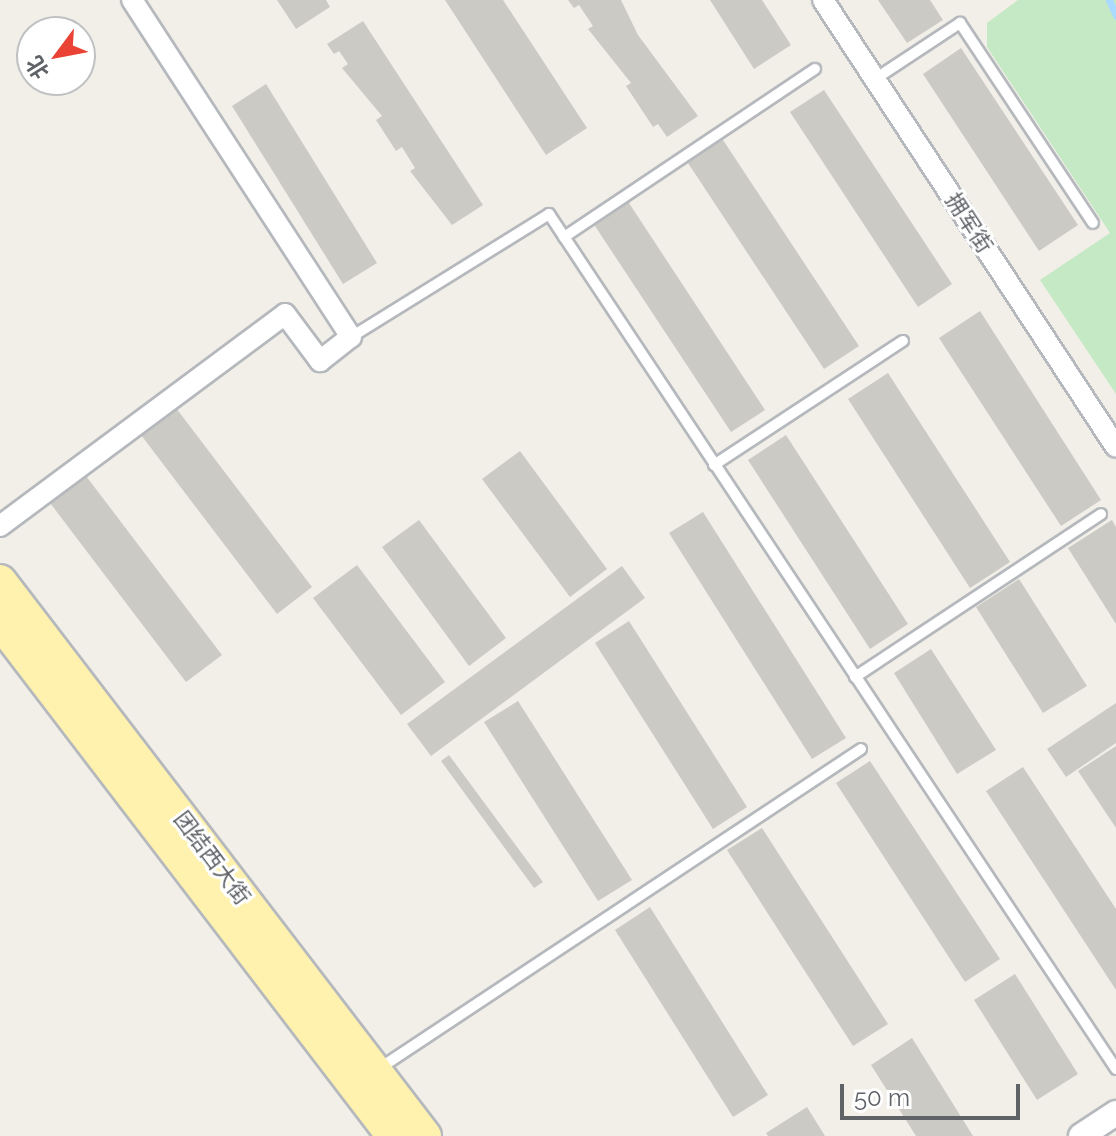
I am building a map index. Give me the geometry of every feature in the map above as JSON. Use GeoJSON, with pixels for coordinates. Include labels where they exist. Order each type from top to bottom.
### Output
{"type":"FeatureCollection","features":[{"type":"Feature","properties":{"kind":"main road","name":"团结西大街"},"geometry":{"type":"LineString","coordinates":[[0,581],[425,1136]]}},
{"type":"Feature","properties":{"kind":"main road","name":"团结西大街"},"geometry":{"type":"LineString","coordinates":[[0,622],[393,1136]]}},
{"type":"Feature","properties":{"kind":"street"},"geometry":{"type":"LineString","coordinates":[[0,526],[285,314],[320,361],[351,337],[132,0]]}},
{"type":"Feature","properties":{"kind":"street","name":"拥军街"},"geometry":{"type":"LineString","coordinates":[[823,0],[1116,447]]}},
{"type":"Feature","properties":{"kind":"street"},"geometry":{"type":"LineString","coordinates":[[1081,1136],[1116,1113]]}},
{"type":"Feature","properties":{"kind":"lane"},"geometry":{"type":"LineString","coordinates":[[875,79],[960,23],[1093,223]]}},
{"type":"Feature","properties":{"kind":"lane"},"geometry":{"type":"LineString","coordinates":[[564,237],[815,69]]}},
{"type":"Feature","properties":{"kind":"lane"},"geometry":{"type":"LineString","coordinates":[[351,337],[549,214],[1116,1069]]}},
{"type":"Feature","properties":{"kind":"lane"},"geometry":{"type":"LineString","coordinates":[[714,465],[903,341]]}},
{"type":"Feature","properties":{"kind":"lane"},"geometry":{"type":"LineString","coordinates":[[855,677],[1101,514]]}},
{"type":"Feature","properties":{"kind":"lane"},"geometry":{"type":"LineString","coordinates":[[375,1071],[861,749]]}},
{"type":"Feature","properties":{"kind":"green space"},"geometry":{"type":"Polygon","coordinates":[[[1018,0],[1116,0],[1116,394],[1040,280],[1110,233],[987,47],[987,23],[1018,0]]]}},
{"type":"Feature","properties":{"kind":"building"},"geometry":{"type":"Polygon","coordinates":[[[277,0],[326,0],[330,7],[296,29],[277,0]]]}},
{"type":"Feature","properties":{"kind":"building"},"geometry":{"type":"Polygon","coordinates":[[[445,0],[503,0],[587,128],[546,155],[445,0]]]}},
{"type":"Feature","properties":{"kind":"building"},"geometry":{"type":"Polygon","coordinates":[[[568,0],[621,0],[638,35],[698,116],[667,137],[658,124],[653,127],[626,86],[631,83],[588,29],[593,26],[579,5],[574,8],[568,0]]]}},
{"type":"Feature","properties":{"kind":"building"},"geometry":{"type":"Polygon","coordinates":[[[710,0],[762,0],[791,45],[754,69],[710,0]]]}},
{"type":"Feature","properties":{"kind":"building"},"geometry":{"type":"Polygon","coordinates":[[[878,0],[930,0],[943,20],[907,43],[878,0]]]}},
{"type":"Feature","properties":{"kind":"building"},"geometry":{"type":"Polygon","coordinates":[[[363,21],[483,205],[452,225],[410,171],[415,168],[402,147],[396,151],[376,120],[382,116],[342,68],[348,64],[339,51],[334,54],[327,44],[363,21]]]}},
{"type":"Feature","properties":{"kind":"building"},"geometry":{"type":"Polygon","coordinates":[[[961,48],[1078,225],[1039,251],[923,74],[961,48]]]}},
{"type":"Feature","properties":{"kind":"building"},"geometry":{"type":"Polygon","coordinates":[[[266,84],[377,263],[343,284],[232,106],[266,84]]]}},
{"type":"Feature","properties":{"kind":"building"},"geometry":{"type":"Polygon","coordinates":[[[824,90],[952,284],[918,307],[790,112],[824,90]]]}},
{"type":"Feature","properties":{"kind":"building"},"geometry":{"type":"Polygon","coordinates":[[[721,137],[859,346],[824,369],[686,160],[721,137]]]}},
{"type":"Feature","properties":{"kind":"building"},"geometry":{"type":"Polygon","coordinates":[[[627,200],[765,410],[731,432],[593,223],[627,200]]]}},
{"type":"Feature","properties":{"kind":"building"},"geometry":{"type":"Polygon","coordinates":[[[980,311],[1101,500],[1061,526],[939,338],[980,311]]]}},
{"type":"Feature","properties":{"kind":"building"},"geometry":{"type":"Polygon","coordinates":[[[888,373],[1010,562],[970,588],[848,399],[888,373]]]}},
{"type":"Feature","properties":{"kind":"building"},"geometry":{"type":"Polygon","coordinates":[[[173,404],[312,587],[277,614],[138,431],[173,404]]]}},
{"type":"Feature","properties":{"kind":"building"},"geometry":{"type":"Polygon","coordinates":[[[786,435],[908,624],[870,649],[748,460],[786,435]]]}},
{"type":"Feature","properties":{"kind":"building"},"geometry":{"type":"Polygon","coordinates":[[[520,451],[607,569],[570,597],[482,479],[520,451]]]}},
{"type":"Feature","properties":{"kind":"building"},"geometry":{"type":"Polygon","coordinates":[[[83,472],[222,655],[186,682],[47,499],[83,472]]]}},
{"type":"Feature","properties":{"kind":"building"},"geometry":{"type":"Polygon","coordinates":[[[703,512],[846,738],[812,759],[669,533],[703,512]]]}},
{"type":"Feature","properties":{"kind":"building"},"geometry":{"type":"Polygon","coordinates":[[[419,520],[506,638],[469,666],[382,547],[419,520]]]}},
{"type":"Feature","properties":{"kind":"building"},"geometry":{"type":"Polygon","coordinates":[[[1112,520],[1116,527],[1116,624],[1068,548],[1112,520]]]}},
{"type":"Feature","properties":{"kind":"building"},"geometry":{"type":"Polygon","coordinates":[[[357,565],[445,682],[401,715],[313,598],[357,565]]]}},
{"type":"Feature","properties":{"kind":"building"},"geometry":{"type":"Polygon","coordinates":[[[622,566],[645,598],[431,756],[407,724],[622,566]]]}},
{"type":"Feature","properties":{"kind":"building"},"geometry":{"type":"Polygon","coordinates":[[[1019,579],[1087,686],[1043,713],[976,607],[1019,579]]]}},
{"type":"Feature","properties":{"kind":"building"},"geometry":{"type":"Polygon","coordinates":[[[629,621],[747,807],[713,829],[595,643],[629,621]]]}},
{"type":"Feature","properties":{"kind":"building"},"geometry":{"type":"Polygon","coordinates":[[[931,649],[996,750],[957,774],[894,673],[931,649]]]}},
{"type":"Feature","properties":{"kind":"building"},"geometry":{"type":"Polygon","coordinates":[[[518,701],[632,880],[598,901],[484,722],[518,701]]]}},
{"type":"Feature","properties":{"kind":"building"},"geometry":{"type":"Polygon","coordinates":[[[1116,703],[1116,743],[1066,777],[1047,749],[1116,703]]]}},
{"type":"Feature","properties":{"kind":"building"},"geometry":{"type":"Polygon","coordinates":[[[1116,746],[1116,828],[1078,771],[1116,746]]]}},
{"type":"Feature","properties":{"kind":"building"},"geometry":{"type":"Polygon","coordinates":[[[449,755],[543,882],[534,888],[441,761],[449,755]]]}},
{"type":"Feature","properties":{"kind":"building"},"geometry":{"type":"Polygon","coordinates":[[[870,761],[1000,959],[965,982],[836,783],[870,761]]]}},
{"type":"Feature","properties":{"kind":"building"},"geometry":{"type":"Polygon","coordinates":[[[1023,767],[1116,909],[1116,990],[986,791],[1023,767]]]}},
{"type":"Feature","properties":{"kind":"building"},"geometry":{"type":"Polygon","coordinates":[[[762,828],[888,1024],[853,1046],[727,850],[762,828]]]}},
{"type":"Feature","properties":{"kind":"building"},"geometry":{"type":"Polygon","coordinates":[[[650,907],[768,1095],[733,1117],[615,930],[650,907]]]}},
{"type":"Feature","properties":{"kind":"building"},"geometry":{"type":"Polygon","coordinates":[[[1015,974],[1078,1074],[1037,1100],[974,1000],[1015,974]]]}},
{"type":"Feature","properties":{"kind":"building"},"geometry":{"type":"Polygon","coordinates":[[[912,1038],[973,1136],[916,1136],[871,1065],[912,1038]]]}},
{"type":"Feature","properties":{"kind":"building"},"geometry":{"type":"Polygon","coordinates":[[[807,1107],[825,1136],[768,1136],[766,1133],[807,1107]]]}},
{"type":"Feature","properties":{"kind":"waterway"},"geometry":{"type":"LineString","coordinates":[[1109,0],[1116,15]]}}]}
